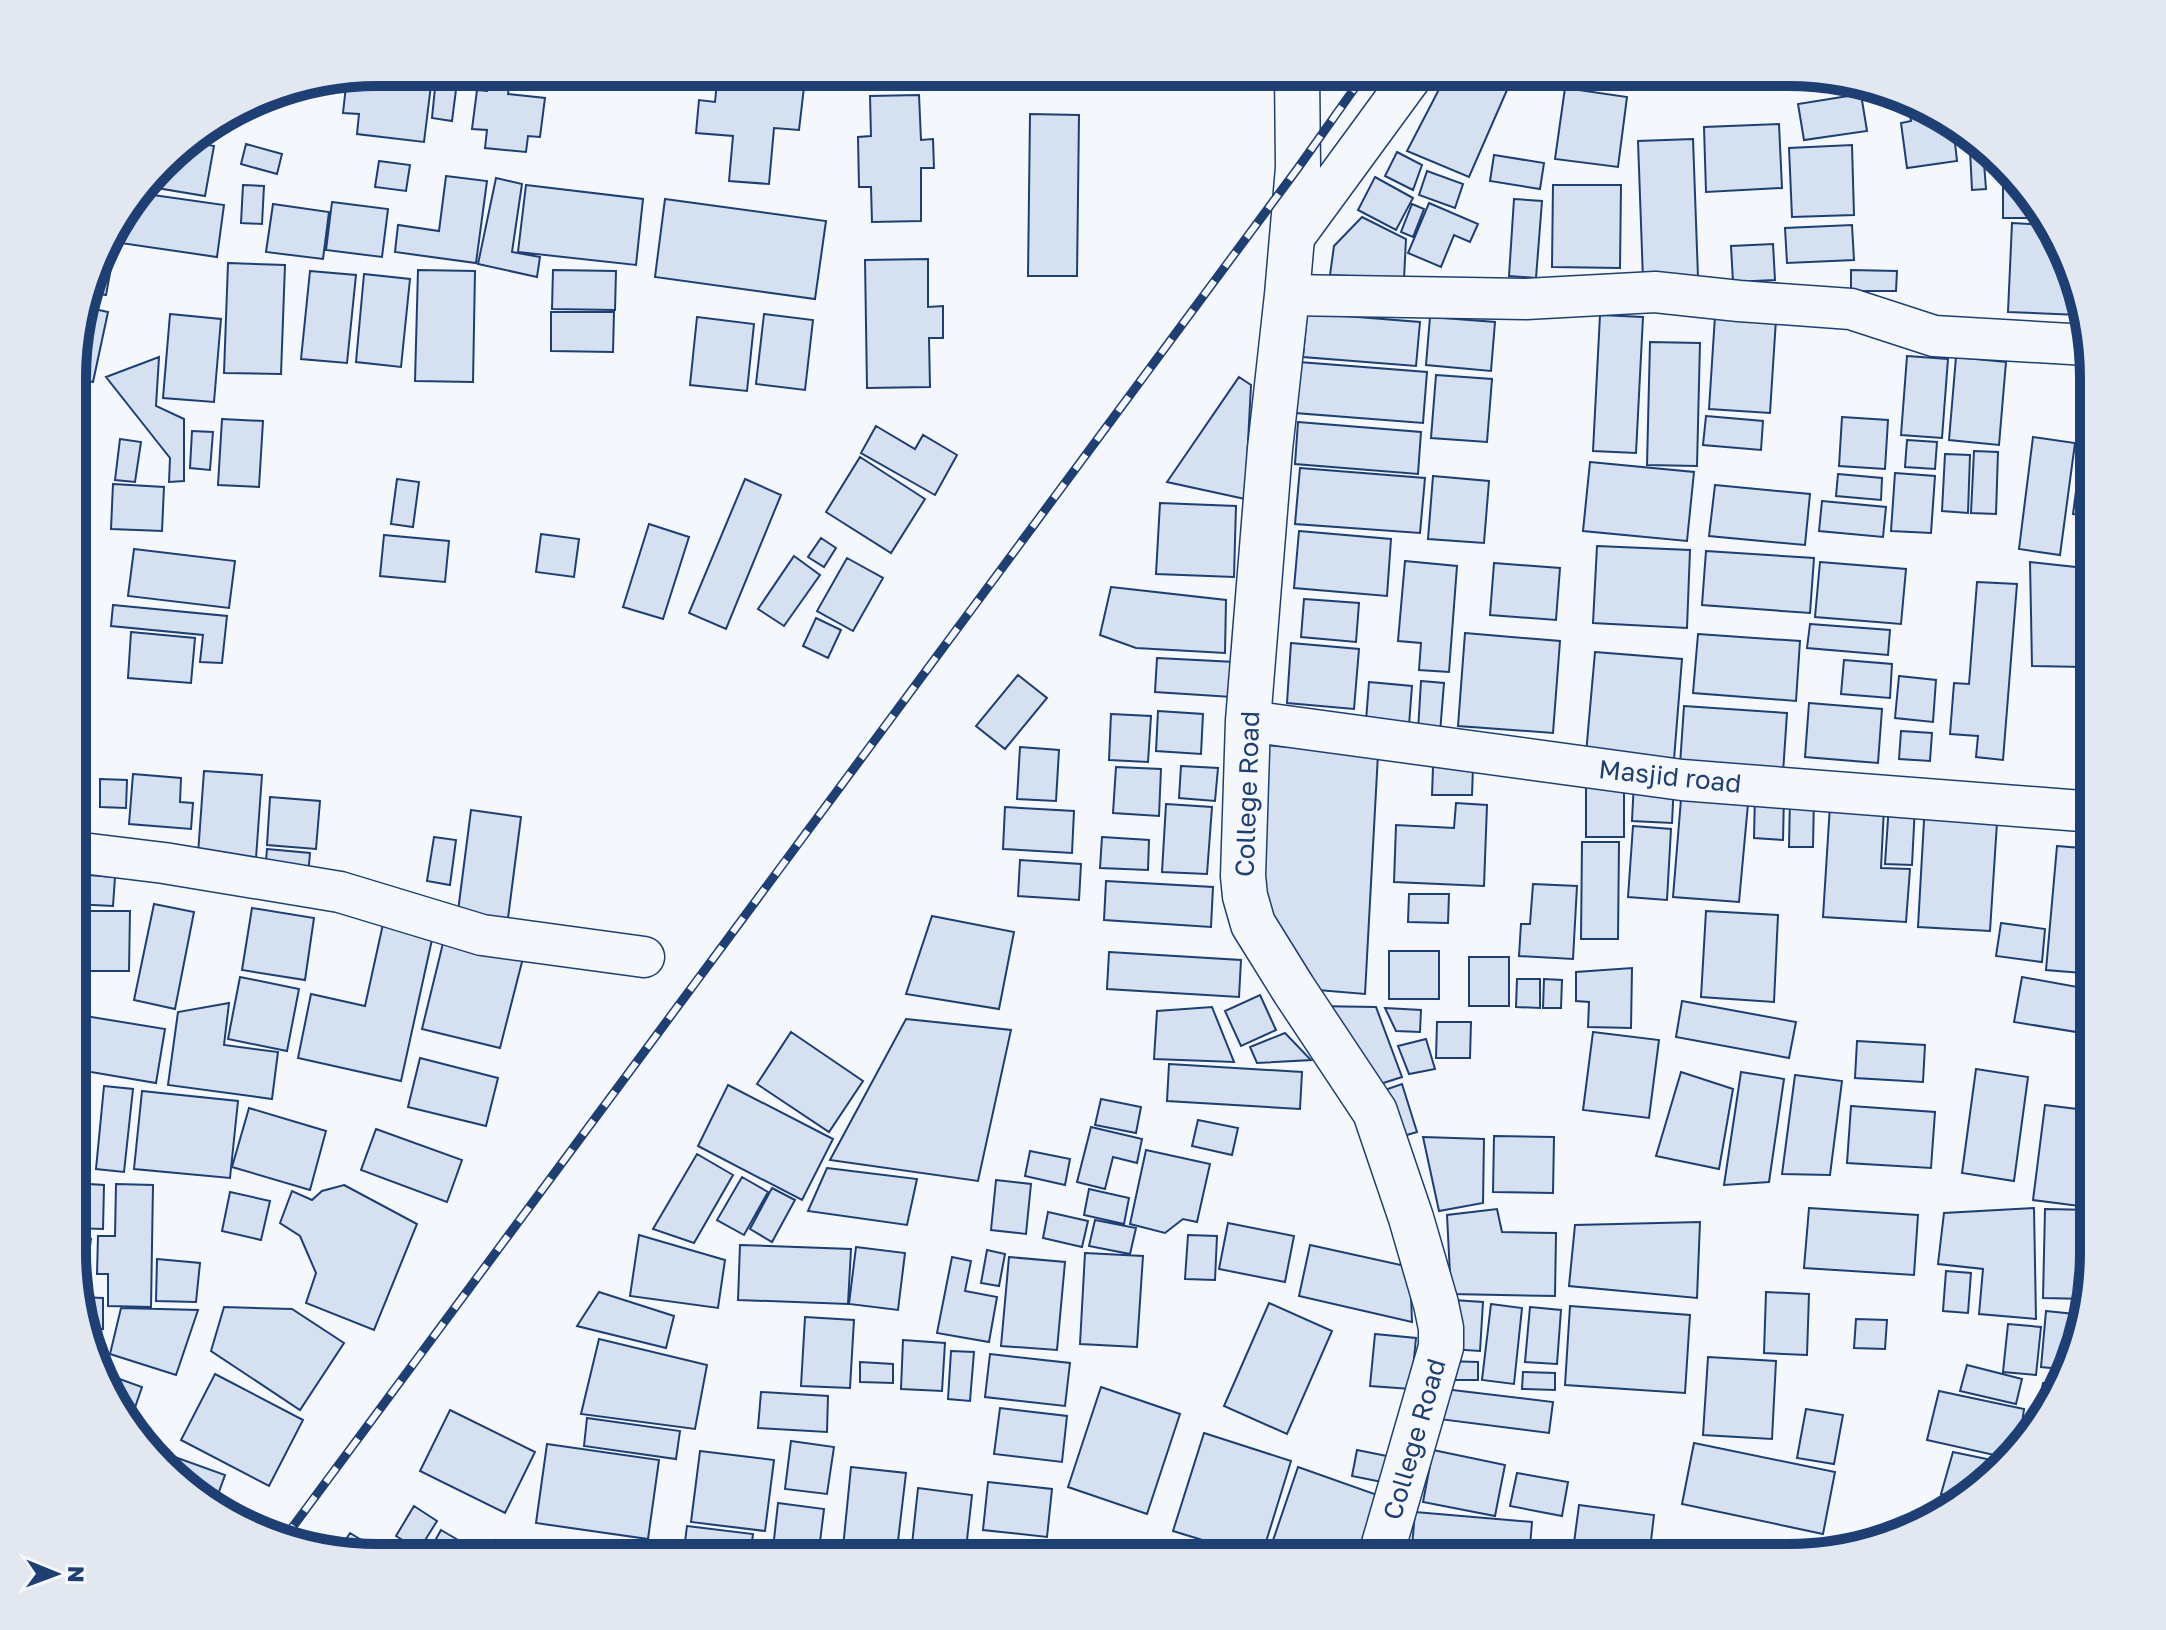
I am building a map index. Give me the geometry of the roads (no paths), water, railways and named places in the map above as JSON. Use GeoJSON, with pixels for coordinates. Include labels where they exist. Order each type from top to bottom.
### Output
{"type":"FeatureCollection","features":[{"type":"Feature","properties":{"kind":"street","name":"College Road"},"geometry":{"type":"LineString","coordinates":[[1297,86],[1298,168],[1270,449],[1248,721],[1243,876],[1253,924],[1375,1112],[1436,1304],[1441,1347],[1384,1544]]}},
{"type":"Feature","properties":{"kind":"street"},"geometry":{"type":"LineString","coordinates":[[1292,240],[1405,86]]}},
{"type":"Feature","properties":{"kind":"street"},"geometry":{"type":"LineString","coordinates":[[1287,295],[1526,299],[1655,292],[1851,309],[1934,336],[2078,344]]}},
{"type":"Feature","properties":{"kind":"street","name":"Masjid road"},"geometry":{"type":"LineString","coordinates":[[1248,721],[1682,780],[2080,811]]}},
{"type":"Feature","properties":{"kind":"street"},"geometry":{"type":"LineString","coordinates":[[86,853],[340,892],[482,935],[644,957]]}},
{"type":"Feature","properties":{"kind":"railway"},"geometry":{"type":"LineString","coordinates":[[290,1531],[1356,86]]}}]}
